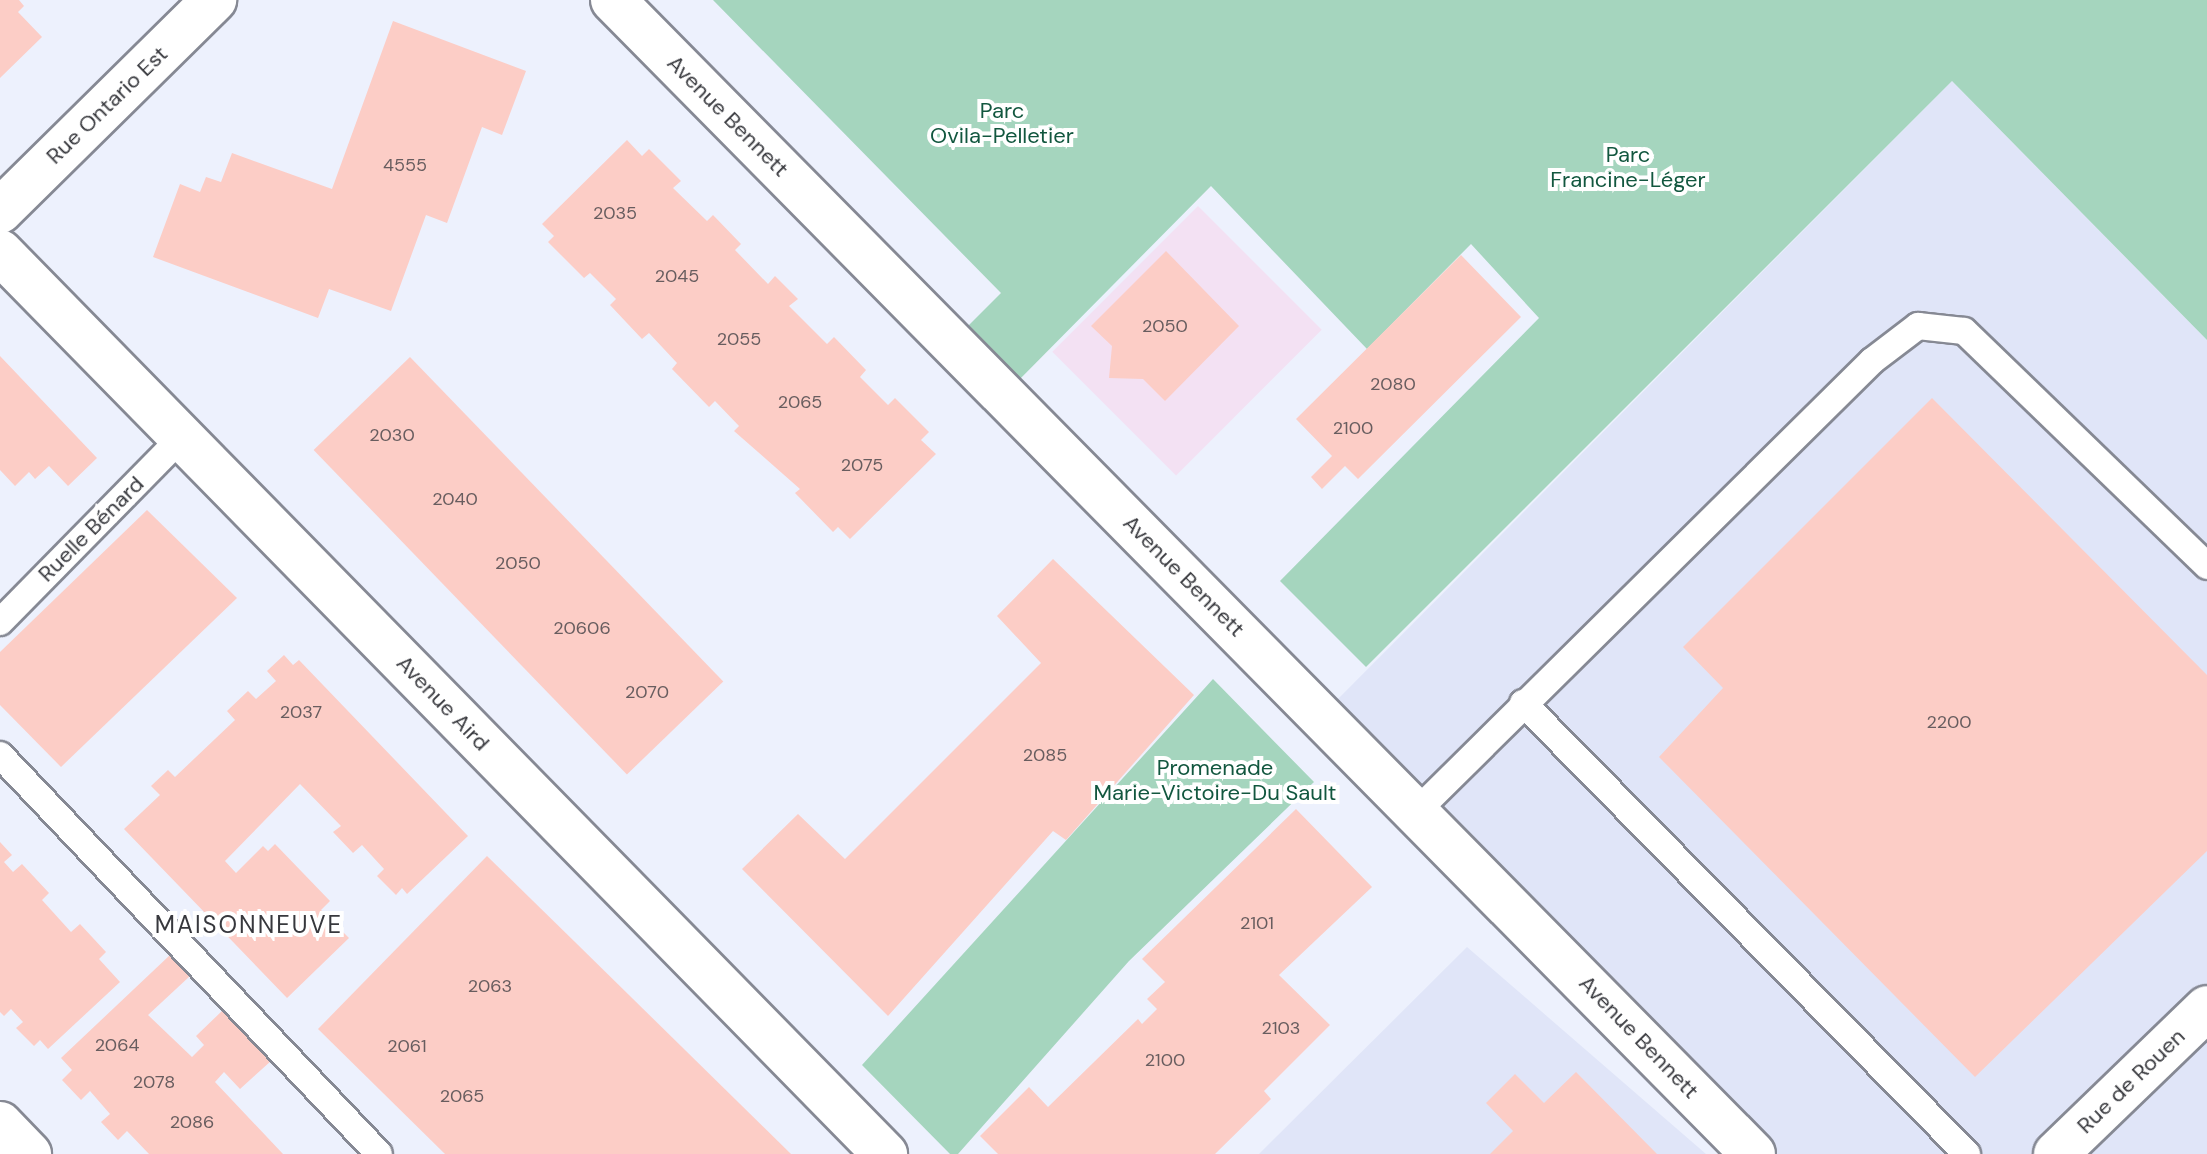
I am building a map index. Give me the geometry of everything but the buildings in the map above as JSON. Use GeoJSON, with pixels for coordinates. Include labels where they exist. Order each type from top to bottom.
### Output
{"type":"FeatureCollection","features":[{"type":"Feature","properties":{"kind":"street","name":"Rue Ontario Est"},"geometry":{"type":"LineString","coordinates":[[0,211],[214,0]]}},
{"type":"Feature","properties":{"kind":"street","name":"Avenue Bennett"},"geometry":{"type":"LineString","coordinates":[[613,0],[1753,1154]]}},
{"type":"Feature","properties":{"kind":"street","name":"Avenue Aird"},"geometry":{"type":"LineString","coordinates":[[0,252],[885,1154]]}},
{"type":"Feature","properties":{"kind":"street","name":"Rue de Rouen"},"geometry":{"type":"LineString","coordinates":[[2056,1154],[2207,1008]]}},
{"type":"Feature","properties":{"kind":"street"},"geometry":{"type":"LineString","coordinates":[[0,1124],[29,1154]]}},
{"type":"Feature","properties":{"kind":"lane"},"geometry":{"type":"LineString","coordinates":[[1417,811],[1872,361],[1918,326],[1964,331],[2207,566]]}},
{"type":"Feature","properties":{"kind":"lane","name":"Ruelle Bénard"},"geometry":{"type":"LineString","coordinates":[[0,622],[182,437]]}},
{"type":"Feature","properties":{"kind":"lane"},"geometry":{"type":"LineString","coordinates":[[1523,703],[1967,1154]]}},
{"type":"Feature","properties":{"kind":"lane"},"geometry":{"type":"LineString","coordinates":[[0,755],[379,1154]]}},
{"type":"Feature","properties":{"kind":"shaded area"},"geometry":{"type":"Polygon","coordinates":[[[1952,81],[2207,340],[2207,1154],[1753,1154],[1329,708],[1952,81]]]}},
{"type":"Feature","properties":{"kind":"shaded area"},"geometry":{"type":"Polygon","coordinates":[[[1198,206],[1322,330],[1176,475],[1052,352],[1198,206]]]}},
{"type":"Feature","properties":{"kind":"shaded area"},"geometry":{"type":"Polygon","coordinates":[[[1467,947],[1706,1154],[1259,1154],[1467,947]]]}},
{"type":"Feature","properties":{"kind":"green space","name":"Parc Francine-Léger"},"geometry":{"type":"Polygon","coordinates":[[[713,0],[2207,0],[2207,340],[1952,81],[1366,667],[1280,581],[1539,318],[1471,244],[1367,349],[1211,186],[1004,395],[951,343],[1001,293],[713,0]]]}},
{"type":"Feature","properties":{"kind":"green space","name":"Promenade Marie-Victoire-Du Sault"},"geometry":{"type":"Polygon","coordinates":[[[1213,679],[1314,782],[1129,961],[958,1154],[950,1154],[862,1065],[1213,679]]]}},
{"type":"Feature","properties":{"kind":"district","name":"MAISONNEUVE"},"geometry":{"type":"Point","coordinates":[249,925]}},
{"type":"Feature","properties":{"kind":"park label","name":"Parc Ovila-Pelletier"},"geometry":{"type":"Point","coordinates":[1002,122]}}]}
